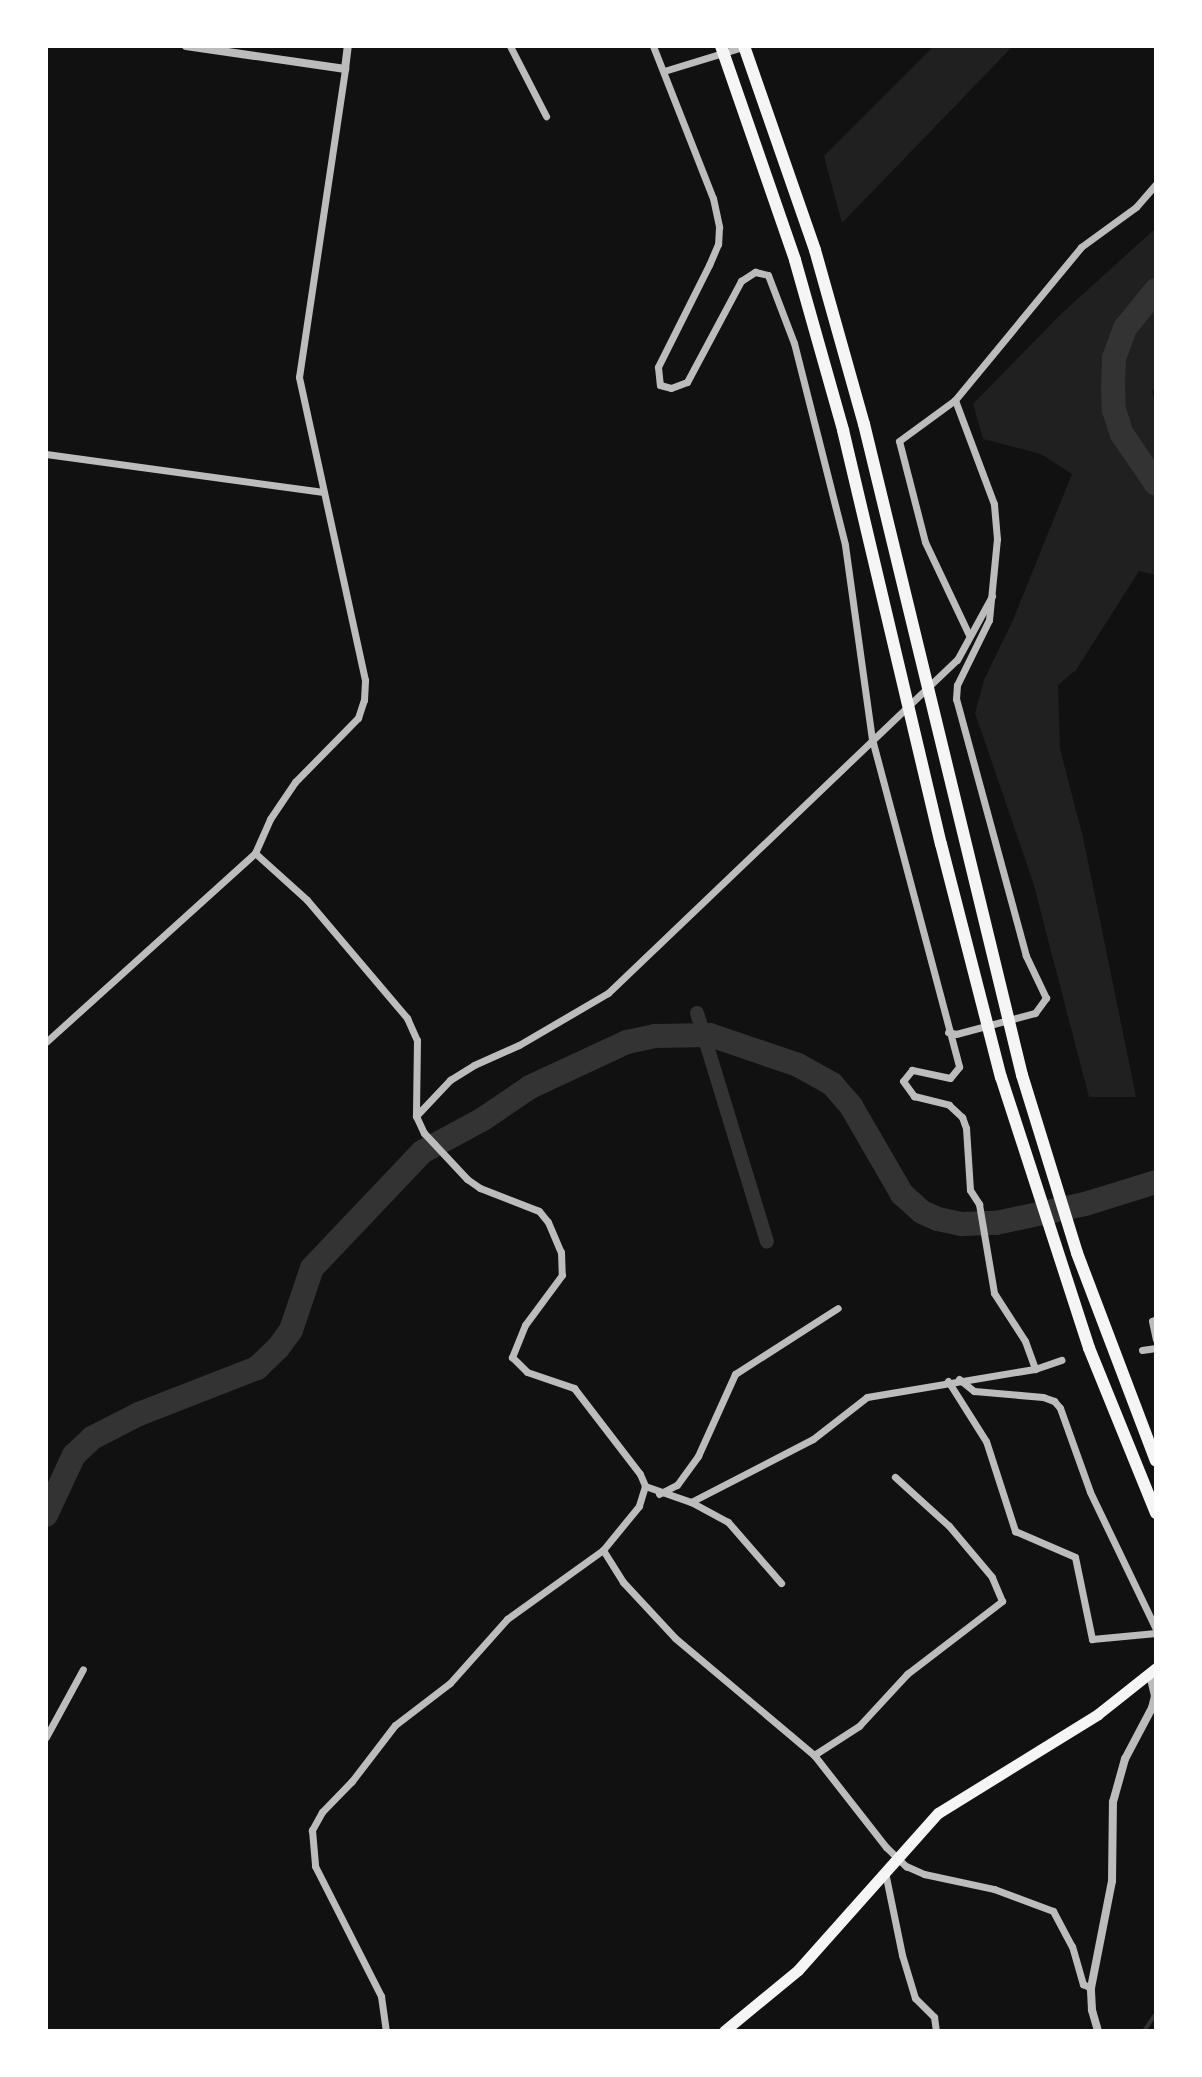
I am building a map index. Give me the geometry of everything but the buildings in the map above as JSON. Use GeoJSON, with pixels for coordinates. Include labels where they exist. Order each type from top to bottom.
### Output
{"type":"FeatureCollection","features":[{"type":"Feature","properties":{"kind":"highway"},"geometry":{"type":"LineString","coordinates":[[721,46],[768,178],[831,386],[970,965],[1031,1180],[1094,1362],[1156,1513]]}},
{"type":"Feature","properties":{"kind":"highway"},"geometry":{"type":"LineString","coordinates":[[745,46],[815,250],[856,394],[990,958],[1051,1172],[1077,1253],[1156,1461]]}},
{"type":"Feature","properties":{"kind":"highway"},"geometry":{"type":"LineString","coordinates":[[724,2031],[798,1970],[896,1856],[947,1806],[1098,1714],[1153,1671]]}},
{"type":"Feature","properties":{"kind":"street"},"geometry":{"type":"LineString","coordinates":[[186,46],[345,69]]}},
{"type":"Feature","properties":{"kind":"street"},"geometry":{"type":"LineString","coordinates":[[46,1042],[255,853],[270,819],[295,782],[358,718],[364,700],[365,680],[299,377],[348,46]]}},
{"type":"Feature","properties":{"kind":"street"},"geometry":{"type":"LineString","coordinates":[[510,46],[546,116]]}},
{"type":"Feature","properties":{"kind":"street"},"geometry":{"type":"LineString","coordinates":[[653,46],[713,198],[719,227],[718,244],[709,265],[658,367],[660,385],[671,388],[687,382],[741,281],[755,272],[768,275],[794,343],[845,545],[872,739],[959,1067],[957,1074],[942,1078],[919,1069],[912,1070],[903,1081],[914,1096],[949,1105],[962,1117],[966,1128],[970,1190],[979,1204],[994,1293],[1025,1341],[1035,1369]]}},
{"type":"Feature","properties":{"kind":"street"},"geometry":{"type":"LineString","coordinates":[[664,71],[745,46]]}},
{"type":"Feature","properties":{"kind":"street"},"geometry":{"type":"LineString","coordinates":[[969,635],[925,542],[899,441],[955,400],[1081,247],[1136,207],[1156,184]]}},
{"type":"Feature","properties":{"kind":"street"},"geometry":{"type":"LineString","coordinates":[[952,1033],[1035,1013],[1046,998],[1026,956],[956,699],[957,685],[989,620],[997,539],[994,504],[955,400]]}},
{"type":"Feature","properties":{"kind":"street"},"geometry":{"type":"LineString","coordinates":[[46,454],[323,492]]}},
{"type":"Feature","properties":{"kind":"street"},"geometry":{"type":"LineString","coordinates":[[416,1116],[462,1072],[519,1045],[608,993],[957,660],[992,596]]}},
{"type":"Feature","properties":{"kind":"street"},"geometry":{"type":"LineString","coordinates":[[255,853],[307,900],[407,1018],[418,1052],[416,1116],[424,1133],[453,1167],[480,1188],[539,1211],[548,1222],[561,1252],[562,1275],[525,1325],[512,1357],[527,1372],[574,1388],[640,1474],[645,1486],[659,1494],[691,1502],[728,1522],[781,1583]]}},
{"type":"Feature","properties":{"kind":"street"},"geometry":{"type":"LineString","coordinates":[[659,1494],[677,1485],[698,1456],[735,1374],[838,1308]]}},
{"type":"Feature","properties":{"kind":"street"},"geometry":{"type":"LineString","coordinates":[[1156,1319],[1152,1321],[1156,1340]]}},
{"type":"Feature","properties":{"kind":"street"},"geometry":{"type":"LineString","coordinates":[[1142,1350],[1156,1348]]}},
{"type":"Feature","properties":{"kind":"street"},"geometry":{"type":"LineString","coordinates":[[691,1502],[813,1439],[867,1397],[959,1379],[1035,1369],[1061,1360]]}},
{"type":"Feature","properties":{"kind":"street"},"geometry":{"type":"LineString","coordinates":[[948,1381],[986,1441],[1015,1531],[1075,1557],[1092,1639],[1156,1631],[1090,1492],[1054,1401],[974,1391],[959,1379]]}},
{"type":"Feature","properties":{"kind":"street"},"geometry":{"type":"LineString","coordinates":[[814,1755],[859,1726],[907,1674],[1002,1601],[992,1577],[949,1526],[895,1477]]}},
{"type":"Feature","properties":{"kind":"street"},"geometry":{"type":"LineString","coordinates":[[386,2031],[381,1996],[315,1866],[312,1830],[322,1812],[352,1781],[395,1725],[450,1683],[507,1619],[603,1550],[639,1506],[645,1486]]}},
{"type":"Feature","properties":{"kind":"street"},"geometry":{"type":"LineString","coordinates":[[603,1550],[623,1582],[675,1638],[814,1755],[896,1856],[924,1874],[994,1889],[1053,1911],[1072,1946],[1083,1984],[1091,1988]]}},
{"type":"Feature","properties":{"kind":"street"},"geometry":{"type":"LineString","coordinates":[[46,1737],[83,1669]]}},
{"type":"Feature","properties":{"kind":"street"},"geometry":{"type":"LineString","coordinates":[[1098,2031],[1092,2010],[1091,1988],[1112,1881],[1113,1802],[1125,1759],[1149,1718],[1156,1696],[1153,1671]]}},
{"type":"Feature","properties":{"kind":"street"},"geometry":{"type":"LineString","coordinates":[[885,1870],[915,1998],[934,2017],[936,2031]]}},
{"type":"Feature","properties":{"kind":"shaded area"},"geometry":{"type":"Polygon","coordinates":[[[934,46],[1013,46],[842,223],[824,156],[934,46]]]}},
{"type":"Feature","properties":{"kind":"shaded area"},"geometry":{"type":"Polygon","coordinates":[[[1156,228],[1156,386],[1152,392],[1156,403],[1156,575],[1139,571],[1076,670],[1058,685],[1060,749],[1083,837],[1136,1097],[1089,1097],[1033,882],[975,713],[984,680],[1013,620],[1072,474],[1041,454],[983,439],[973,404],[1061,314],[1156,228]]]}},
{"type":"Feature","properties":{"kind":"waterway"},"geometry":{"type":"LineString","coordinates":[[1156,290],[1125,328],[1114,358],[1113,387],[1114,410],[1122,434],[1156,484]]}},
{"type":"Feature","properties":{"kind":"waterway"},"geometry":{"type":"LineString","coordinates":[[697,1013],[767,1242]]}},
{"type":"Feature","properties":{"kind":"waterway"},"geometry":{"type":"LineString","coordinates":[[46,1515],[74,1455],[92,1438],[139,1414],[257,1368],[278,1348],[291,1330],[312,1268],[422,1152],[483,1119],[530,1087],[627,1042],[655,1036],[710,1035],[798,1065],[832,1084],[851,1106],[902,1194],[922,1212],[938,1219],[962,1224],[996,1223],[1085,1204],[1156,1182]]}},
{"type":"Feature","properties":{"kind":"waterway"},"geometry":{"type":"LineString","coordinates":[[1144,2031],[1156,2013]]}}]}
